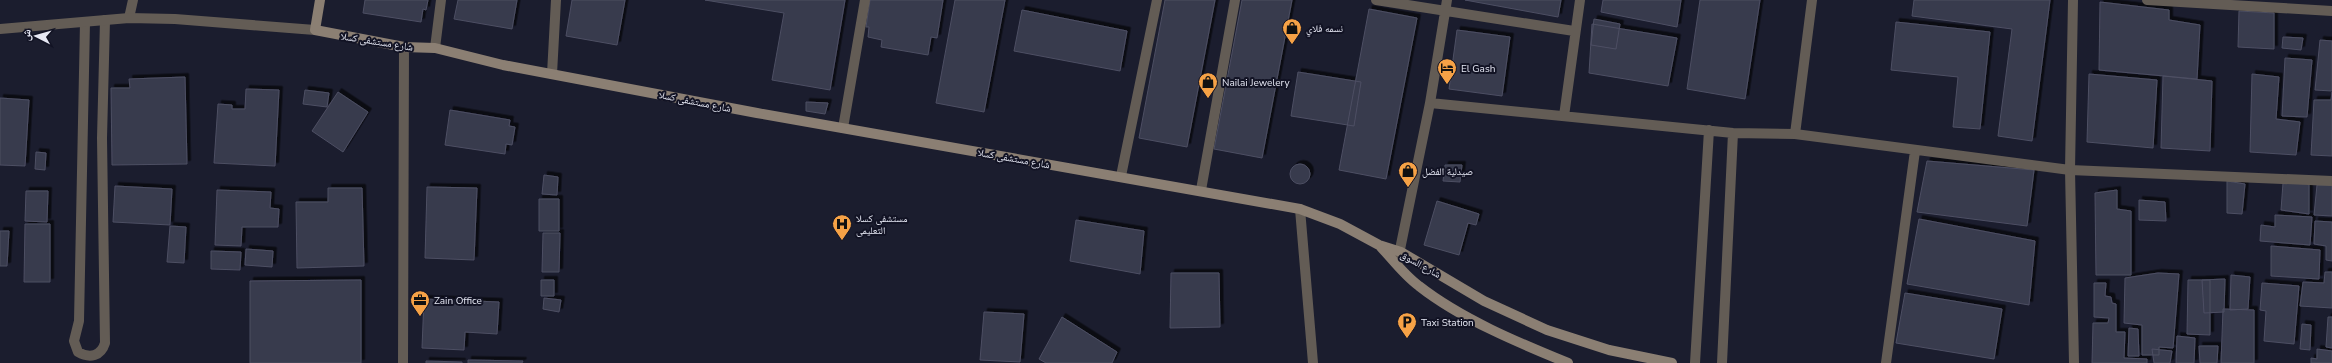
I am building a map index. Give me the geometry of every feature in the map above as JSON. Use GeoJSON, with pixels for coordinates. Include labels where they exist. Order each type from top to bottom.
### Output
{"type":"FeatureCollection","features":[{"type":"Feature","properties":{"kind":"main road"},"geometry":{"type":"LineString","coordinates":[[315,30],[320,0]]}},
{"type":"Feature","properties":{"kind":"main road","name":"شارع مستشفى كسلا"},"geometry":{"type":"LineString","coordinates":[[315,30],[404,46],[435,48],[503,65],[843,128],[1201,190],[1300,209],[1340,224],[1379,246]]}},
{"type":"Feature","properties":{"kind":"main road","name":"شارع السوق"},"geometry":{"type":"LineString","coordinates":[[1379,246],[1401,252],[1484,301],[1547,330],[1609,350],[1672,363]]}},
{"type":"Feature","properties":{"kind":"main road","name":"شارع السوق"},"geometry":{"type":"LineString","coordinates":[[1379,246],[1418,286],[1440,300],[1512,338],[1568,363]]}},
{"type":"Feature","properties":{"kind":"street"},"geometry":{"type":"LineString","coordinates":[[129,18],[133,0]]}},
{"type":"Feature","properties":{"kind":"street"},"geometry":{"type":"LineString","coordinates":[[435,48],[441,0]]}},
{"type":"Feature","properties":{"kind":"street"},"geometry":{"type":"LineString","coordinates":[[552,74],[556,0]]}},
{"type":"Feature","properties":{"kind":"street"},"geometry":{"type":"LineString","coordinates":[[843,128],[866,0]]}},
{"type":"Feature","properties":{"kind":"street"},"geometry":{"type":"LineString","coordinates":[[1121,176],[1157,0]]}},
{"type":"Feature","properties":{"kind":"street"},"geometry":{"type":"LineString","coordinates":[[1201,190],[1235,0]]}},
{"type":"Feature","properties":{"kind":"street"},"geometry":{"type":"LineString","coordinates":[[1376,0],[1574,31]]}},
{"type":"Feature","properties":{"kind":"street"},"geometry":{"type":"LineString","coordinates":[[1397,264],[1401,252],[1430,103],[1447,0]]}},
{"type":"Feature","properties":{"kind":"street"},"geometry":{"type":"LineString","coordinates":[[1564,116],[1574,31],[1580,0]]}},
{"type":"Feature","properties":{"kind":"street"},"geometry":{"type":"LineString","coordinates":[[1795,134],[1812,0]]}},
{"type":"Feature","properties":{"kind":"street"},"geometry":{"type":"LineString","coordinates":[[2073,0],[2070,170],[2074,363]]}},
{"type":"Feature","properties":{"kind":"street"},"geometry":{"type":"LineString","coordinates":[[2147,0],[2332,12]]}},
{"type":"Feature","properties":{"kind":"street","name":"شارع مستشفى كسلا"},"geometry":{"type":"LineString","coordinates":[[0,29],[129,18],[175,19],[315,30]]}},
{"type":"Feature","properties":{"kind":"street"},"geometry":{"type":"LineString","coordinates":[[85,22],[79,321],[74,341],[78,352],[90,356],[98,355],[103,351],[105,343],[102,138],[105,20]]}},
{"type":"Feature","properties":{"kind":"street"},"geometry":{"type":"LineString","coordinates":[[403,363],[404,46]]}},
{"type":"Feature","properties":{"kind":"street"},"geometry":{"type":"LineString","coordinates":[[1430,103],[1733,133],[1795,134],[1915,151],[2070,170],[2332,181]]}},
{"type":"Feature","properties":{"kind":"street"},"geometry":{"type":"LineString","coordinates":[[1695,363],[1709,130]]}},
{"type":"Feature","properties":{"kind":"street"},"geometry":{"type":"LineString","coordinates":[[1722,363],[1733,133]]}},
{"type":"Feature","properties":{"kind":"street"},"geometry":{"type":"LineString","coordinates":[[1886,363],[1915,151]]}},
{"type":"Feature","properties":{"kind":"street"},"geometry":{"type":"LineString","coordinates":[[1300,209],[1313,363]]}},
{"type":"Feature","properties":{"kind":"building"},"geometry":{"type":"Polygon","coordinates":[[[365,0],[428,0],[426,10],[423,9],[421,22],[363,13],[365,0]]]}},
{"type":"Feature","properties":{"kind":"building"},"geometry":{"type":"Polygon","coordinates":[[[458,0],[517,0],[512,29],[454,19],[458,0]]]}},
{"type":"Feature","properties":{"kind":"building"},"geometry":{"type":"Polygon","coordinates":[[[572,0],[625,0],[617,45],[566,36],[572,0]]]}},
{"type":"Feature","properties":{"kind":"building"},"geometry":{"type":"Polygon","coordinates":[[[705,0],[845,0],[830,90],[772,80],[784,13],[705,0]]]}},
{"type":"Feature","properties":{"kind":"building"},"geometry":{"type":"Polygon","coordinates":[[[870,0],[943,0],[937,38],[931,37],[928,55],[881,47],[882,40],[868,37],[869,27],[866,27],[870,0]]]}},
{"type":"Feature","properties":{"kind":"building"},"geometry":{"type":"Polygon","coordinates":[[[955,0],[1005,0],[984,112],[936,103],[955,0]]]}},
{"type":"Feature","properties":{"kind":"building"},"geometry":{"type":"Polygon","coordinates":[[[1165,0],[1215,0],[1187,147],[1139,138],[1165,0]]]}},
{"type":"Feature","properties":{"kind":"building"},"geometry":{"type":"Polygon","coordinates":[[[1242,0],[1292,0],[1262,158],[1214,149],[1242,0]]]}},
{"type":"Feature","properties":{"kind":"building"},"geometry":{"type":"Polygon","coordinates":[[[1465,0],[1561,0],[1558,17],[1465,0]]]}},
{"type":"Feature","properties":{"kind":"building"},"geometry":{"type":"Polygon","coordinates":[[[1603,0],[1681,0],[1677,27],[1601,12],[1603,0]]]}},
{"type":"Feature","properties":{"kind":"building"},"geometry":{"type":"Polygon","coordinates":[[[1700,0],[1760,0],[1745,99],[1687,89],[1700,0]]]}},
{"type":"Feature","properties":{"kind":"building"},"geometry":{"type":"Polygon","coordinates":[[[1914,0],[2050,0],[2032,141],[1998,136],[2012,29],[1912,16],[1914,0]]]}},
{"type":"Feature","properties":{"kind":"building"},"geometry":{"type":"Polygon","coordinates":[[[2100,2],[2169,10],[2169,20],[2200,25],[2197,79],[2099,70],[2100,2]]]}},
{"type":"Feature","properties":{"kind":"building"},"geometry":{"type":"Polygon","coordinates":[[[1369,9],[1417,18],[1386,179],[1339,170],[1369,9]]]}},
{"type":"Feature","properties":{"kind":"building"},"geometry":{"type":"Polygon","coordinates":[[[1022,10],[1127,31],[1120,71],[1014,51],[1022,10]]]}},
{"type":"Feature","properties":{"kind":"building"},"geometry":{"type":"Polygon","coordinates":[[[2239,11],[2274,13],[2274,49],[2238,47],[2239,11]]]}},
{"type":"Feature","properties":{"kind":"building"},"geometry":{"type":"Polygon","coordinates":[[[1594,19],[1620,24],[1616,49],[1591,45],[1594,19]]]}},
{"type":"Feature","properties":{"kind":"building"},"geometry":{"type":"Polygon","coordinates":[[[1896,22],[1990,32],[1980,129],[1953,127],[1958,77],[1891,70],[1896,22]]]}},
{"type":"Feature","properties":{"kind":"building"},"geometry":{"type":"Polygon","coordinates":[[[1592,24],[1677,38],[1668,86],[1589,73],[1592,24]]]}},
{"type":"Feature","properties":{"kind":"building"},"geometry":{"type":"Polygon","coordinates":[[[1457,30],[1510,37],[1502,96],[1449,89],[1457,30]]]}},
{"type":"Feature","properties":{"kind":"building"},"geometry":{"type":"Polygon","coordinates":[[[2283,37],[2303,38],[2301,50],[2282,48],[2283,37]]]}},
{"type":"Feature","properties":{"kind":"building"},"geometry":{"type":"Polygon","coordinates":[[[2320,40],[2332,41],[2332,91],[2315,90],[2320,40]]]}},
{"type":"Feature","properties":{"kind":"building"},"geometry":{"type":"Polygon","coordinates":[[[2285,58],[2312,60],[2307,117],[2282,116],[2285,58]]]}},
{"type":"Feature","properties":{"kind":"building"},"geometry":{"type":"Polygon","coordinates":[[[1298,72],[1361,82],[1354,126],[1291,116],[1298,72]]]}},
{"type":"Feature","properties":{"kind":"building"},"geometry":{"type":"Polygon","coordinates":[[[2089,74],[2157,80],[2153,148],[2087,142],[2089,74]]]}},
{"type":"Feature","properties":{"kind":"building"},"geometry":{"type":"Polygon","coordinates":[[[2252,74],[2279,77],[2276,119],[2300,122],[2296,155],[2250,152],[2252,74]]]}},
{"type":"Feature","properties":{"kind":"building"},"geometry":{"type":"Polygon","coordinates":[[[2163,76],[2212,81],[2210,151],[2161,148],[2163,76]]]}},
{"type":"Feature","properties":{"kind":"building"},"geometry":{"type":"Polygon","coordinates":[[[185,77],[187,164],[112,165],[111,88],[130,88],[129,79],[185,77]]]}},
{"type":"Feature","properties":{"kind":"building"},"geometry":{"type":"Polygon","coordinates":[[[246,89],[279,90],[275,166],[214,163],[218,104],[232,105],[232,109],[245,109],[246,89]]]}},
{"type":"Feature","properties":{"kind":"building"},"geometry":{"type":"Polygon","coordinates":[[[305,90],[329,93],[327,107],[303,104],[305,90]]]}},
{"type":"Feature","properties":{"kind":"building"},"geometry":{"type":"Polygon","coordinates":[[[338,92],[368,112],[343,152],[312,131],[338,92]]]}},
{"type":"Feature","properties":{"kind":"building"},"geometry":{"type":"Polygon","coordinates":[[[2332,92],[2332,156],[2311,155],[2314,100],[2331,100],[2332,92]]]}},
{"type":"Feature","properties":{"kind":"building"},"geometry":{"type":"Polygon","coordinates":[[[0,98],[29,100],[25,166],[0,165],[0,98]]]}},
{"type":"Feature","properties":{"kind":"building"},"geometry":{"type":"Polygon","coordinates":[[[806,102],[828,103],[825,114],[806,111],[806,102]]]}},
{"type":"Feature","properties":{"kind":"building"},"geometry":{"type":"Polygon","coordinates":[[[450,110],[510,120],[509,126],[515,127],[512,145],[506,144],[505,154],[445,145],[450,110]]]}},
{"type":"Feature","properties":{"kind":"building"},"geometry":{"type":"Polygon","coordinates":[[[36,152],[46,153],[45,170],[35,169],[36,152]]]}},
{"type":"Feature","properties":{"kind":"building"},"geometry":{"type":"Polygon","coordinates":[[[1927,161],[2034,170],[2027,226],[1917,212],[1927,161]]]}},
{"type":"Feature","properties":{"kind":"building"},"geometry":{"type":"Polygon","coordinates":[[[1296,164],[1304,164],[1310,170],[1310,178],[1304,184],[1296,184],[1290,178],[1290,170],[1296,164]]]}},
{"type":"Feature","properties":{"kind":"building"},"geometry":{"type":"Polygon","coordinates":[[[1445,165],[1462,165],[1460,182],[1443,181],[1445,165]]]}},
{"type":"Feature","properties":{"kind":"building"},"geometry":{"type":"Polygon","coordinates":[[[544,175],[558,177],[557,195],[542,194],[544,175]]]}},
{"type":"Feature","properties":{"kind":"building"},"geometry":{"type":"Polygon","coordinates":[[[2227,181],[2245,184],[2242,214],[2227,213],[2227,181]]]}},
{"type":"Feature","properties":{"kind":"building"},"geometry":{"type":"Polygon","coordinates":[[[2283,183],[2309,184],[2309,214],[2281,210],[2283,183]]]}},
{"type":"Feature","properties":{"kind":"building"},"geometry":{"type":"Polygon","coordinates":[[[2317,185],[2332,185],[2332,216],[2314,215],[2317,185]]]}},
{"type":"Feature","properties":{"kind":"building"},"geometry":{"type":"Polygon","coordinates":[[[115,186],[172,189],[170,225],[113,222],[115,186]]]}},
{"type":"Feature","properties":{"kind":"building"},"geometry":{"type":"Polygon","coordinates":[[[427,187],[477,188],[474,260],[425,258],[427,187]]]}},
{"type":"Feature","properties":{"kind":"building"},"geometry":{"type":"Polygon","coordinates":[[[328,188],[362,188],[364,266],[297,268],[296,202],[328,202],[328,188]]]}},
{"type":"Feature","properties":{"kind":"building"},"geometry":{"type":"Polygon","coordinates":[[[217,190],[271,192],[270,208],[279,209],[278,227],[242,227],[241,246],[215,245],[217,190]]]}},
{"type":"Feature","properties":{"kind":"building"},"geometry":{"type":"Polygon","coordinates":[[[2117,190],[2117,209],[2131,211],[2131,275],[2096,275],[2095,193],[2117,190]]]}},
{"type":"Feature","properties":{"kind":"building"},"geometry":{"type":"Polygon","coordinates":[[[26,191],[48,191],[47,222],[25,221],[26,191]]]}},
{"type":"Feature","properties":{"kind":"building"},"geometry":{"type":"Polygon","coordinates":[[[539,199],[559,199],[559,231],[539,231],[539,199]]]}},
{"type":"Feature","properties":{"kind":"building"},"geometry":{"type":"Polygon","coordinates":[[[2139,200],[2165,202],[2166,221],[2139,220],[2139,200]]]}},
{"type":"Feature","properties":{"kind":"building"},"geometry":{"type":"Polygon","coordinates":[[[1437,201],[1479,214],[1476,225],[1468,223],[1459,255],[1424,245],[1437,201]]]}},
{"type":"Feature","properties":{"kind":"building"},"geometry":{"type":"Polygon","coordinates":[[[2275,215],[2312,217],[2310,245],[2260,241],[2261,225],[2275,227],[2275,215]]]}},
{"type":"Feature","properties":{"kind":"building"},"geometry":{"type":"Polygon","coordinates":[[[1919,219],[2035,241],[2029,305],[1907,284],[1919,219]]]}},
{"type":"Feature","properties":{"kind":"building"},"geometry":{"type":"Polygon","coordinates":[[[1076,220],[1144,231],[1140,274],[1070,261],[1076,220]]]}},
{"type":"Feature","properties":{"kind":"building"},"geometry":{"type":"Polygon","coordinates":[[[2315,221],[2332,222],[2332,261],[2326,260],[2326,246],[2314,244],[2315,221]]]}},
{"type":"Feature","properties":{"kind":"building"},"geometry":{"type":"Polygon","coordinates":[[[25,224],[50,224],[50,282],[24,282],[25,224]]]}},
{"type":"Feature","properties":{"kind":"building"},"geometry":{"type":"Polygon","coordinates":[[[170,226],[186,227],[184,263],[167,262],[170,226]]]}},
{"type":"Feature","properties":{"kind":"building"},"geometry":{"type":"Polygon","coordinates":[[[0,231],[9,231],[7,266],[0,266],[0,231]]]}},
{"type":"Feature","properties":{"kind":"building"},"geometry":{"type":"Polygon","coordinates":[[[543,233],[560,233],[559,272],[542,272],[543,233]]]}},
{"type":"Feature","properties":{"kind":"building"},"geometry":{"type":"Polygon","coordinates":[[[2271,246],[2320,250],[2319,279],[2271,276],[2271,246]]]}},
{"type":"Feature","properties":{"kind":"building"},"geometry":{"type":"Polygon","coordinates":[[[246,249],[273,251],[272,267],[245,265],[246,249]]]}},
{"type":"Feature","properties":{"kind":"building"},"geometry":{"type":"Polygon","coordinates":[[[211,251],[241,252],[240,270],[211,269],[211,251]]]}},
{"type":"Feature","properties":{"kind":"building"},"geometry":{"type":"Polygon","coordinates":[[[2325,272],[2332,272],[2332,308],[2300,306],[2303,282],[2324,283],[2325,272]]]}},
{"type":"Feature","properties":{"kind":"building"},"geometry":{"type":"Polygon","coordinates":[[[1171,273],[1219,273],[1220,327],[1170,328],[1171,273]]]}},
{"type":"Feature","properties":{"kind":"building"},"geometry":{"type":"Polygon","coordinates":[[[2158,273],[2179,274],[2173,348],[2159,347],[2159,355],[2142,355],[2142,325],[2124,323],[2125,278],[2158,273]]]}},
{"type":"Feature","properties":{"kind":"building"},"geometry":{"type":"Polygon","coordinates":[[[2231,275],[2250,277],[2248,309],[2230,310],[2231,275]]]}},
{"type":"Feature","properties":{"kind":"building"},"geometry":{"type":"Polygon","coordinates":[[[2225,279],[2224,312],[2204,313],[2202,280],[2225,279]]]}},
{"type":"Feature","properties":{"kind":"building"},"geometry":{"type":"Polygon","coordinates":[[[361,280],[361,363],[250,363],[250,281],[361,280]]]}},
{"type":"Feature","properties":{"kind":"building"},"geometry":{"type":"Polygon","coordinates":[[[541,280],[554,280],[554,296],[541,296],[541,280]]]}},
{"type":"Feature","properties":{"kind":"building"},"geometry":{"type":"Polygon","coordinates":[[[2188,280],[2210,280],[2210,335],[2187,334],[2188,280]]]}},
{"type":"Feature","properties":{"kind":"building"},"geometry":{"type":"Polygon","coordinates":[[[2094,283],[2106,283],[2105,296],[2111,297],[2112,303],[2116,304],[2116,332],[2125,332],[2124,358],[2147,359],[2147,363],[2092,363],[2093,323],[2108,323],[2109,318],[2094,317],[2094,283]]]}},
{"type":"Feature","properties":{"kind":"building"},"geometry":{"type":"Polygon","coordinates":[[[2262,283],[2299,286],[2294,344],[2264,341],[2266,311],[2260,310],[2262,283]]]}},
{"type":"Feature","properties":{"kind":"building"},"geometry":{"type":"Polygon","coordinates":[[[1905,293],[2002,309],[1994,359],[1896,343],[1905,293]]]}},
{"type":"Feature","properties":{"kind":"building"},"geometry":{"type":"Polygon","coordinates":[[[544,298],[561,300],[559,312],[543,309],[544,298]]]}},
{"type":"Feature","properties":{"kind":"building"},"geometry":{"type":"Polygon","coordinates":[[[424,299],[499,302],[497,334],[465,332],[464,350],[422,348],[424,299]]]}},
{"type":"Feature","properties":{"kind":"building"},"geometry":{"type":"Polygon","coordinates":[[[2223,309],[2254,310],[2254,363],[2221,363],[2223,309]]]}},
{"type":"Feature","properties":{"kind":"building"},"geometry":{"type":"Polygon","coordinates":[[[984,312],[1024,314],[1020,362],[980,360],[984,312]]]}},
{"type":"Feature","properties":{"kind":"building"},"geometry":{"type":"Polygon","coordinates":[[[1062,317],[1117,352],[1112,363],[1046,363],[1039,359],[1062,317]]]}},
{"type":"Feature","properties":{"kind":"building"},"geometry":{"type":"Polygon","coordinates":[[[2328,317],[2332,317],[2332,348],[2326,347],[2328,317]]]}},
{"type":"Feature","properties":{"kind":"building"},"geometry":{"type":"Polygon","coordinates":[[[2302,324],[2311,325],[2310,350],[2300,349],[2302,324]]]}},
{"type":"Feature","properties":{"kind":"building"},"geometry":{"type":"Polygon","coordinates":[[[2129,328],[2138,329],[2139,356],[2128,356],[2129,328]]]}},
{"type":"Feature","properties":{"kind":"building"},"geometry":{"type":"Polygon","coordinates":[[[2177,336],[2195,338],[2194,363],[2176,363],[2177,336]]]}},
{"type":"Feature","properties":{"kind":"building"},"geometry":{"type":"Polygon","coordinates":[[[2199,346],[2218,346],[2217,363],[2200,363],[2199,346]]]}},
{"type":"Feature","properties":{"kind":"building"},"geometry":{"type":"Polygon","coordinates":[[[2152,349],[2172,351],[2170,363],[2154,363],[2152,349]]]}},
{"type":"Feature","properties":{"kind":"building"},"geometry":{"type":"Polygon","coordinates":[[[2317,349],[2332,351],[2332,363],[2311,363],[2311,358],[2317,359],[2317,349]]]}},
{"type":"Feature","properties":{"kind":"building"},"geometry":{"type":"Polygon","coordinates":[[[468,360],[523,361],[522,363],[468,363],[468,360]]]}},
{"type":"Feature","properties":{"kind":"building"},"geometry":{"type":"Polygon","coordinates":[[[426,361],[462,362],[462,363],[426,363],[426,361]]]}},
{"type":"Feature","properties":{"kind":"place","name":"نسمه فلاي"},"geometry":{"type":"Point","coordinates":[1292,45]}},
{"type":"Feature","properties":{"kind":"place","name":"El Gash"},"geometry":{"type":"Point","coordinates":[1447,85]}},
{"type":"Feature","properties":{"kind":"place","name":"Nailai Jewelery"},"geometry":{"type":"Point","coordinates":[1208,99]}},
{"type":"Feature","properties":{"kind":"place","name":"صيدلية الفضل"},"geometry":{"type":"Point","coordinates":[1408,188]}},
{"type":"Feature","properties":{"kind":"place","name":"مستشفى كسلا التعليمى"},"geometry":{"type":"Point","coordinates":[842,241]}},
{"type":"Feature","properties":{"kind":"place","name":"Zain Office"},"geometry":{"type":"Point","coordinates":[420,317]}},
{"type":"Feature","properties":{"kind":"place","name":"Taxi Station"},"geometry":{"type":"Point","coordinates":[1407,339]}}]}
